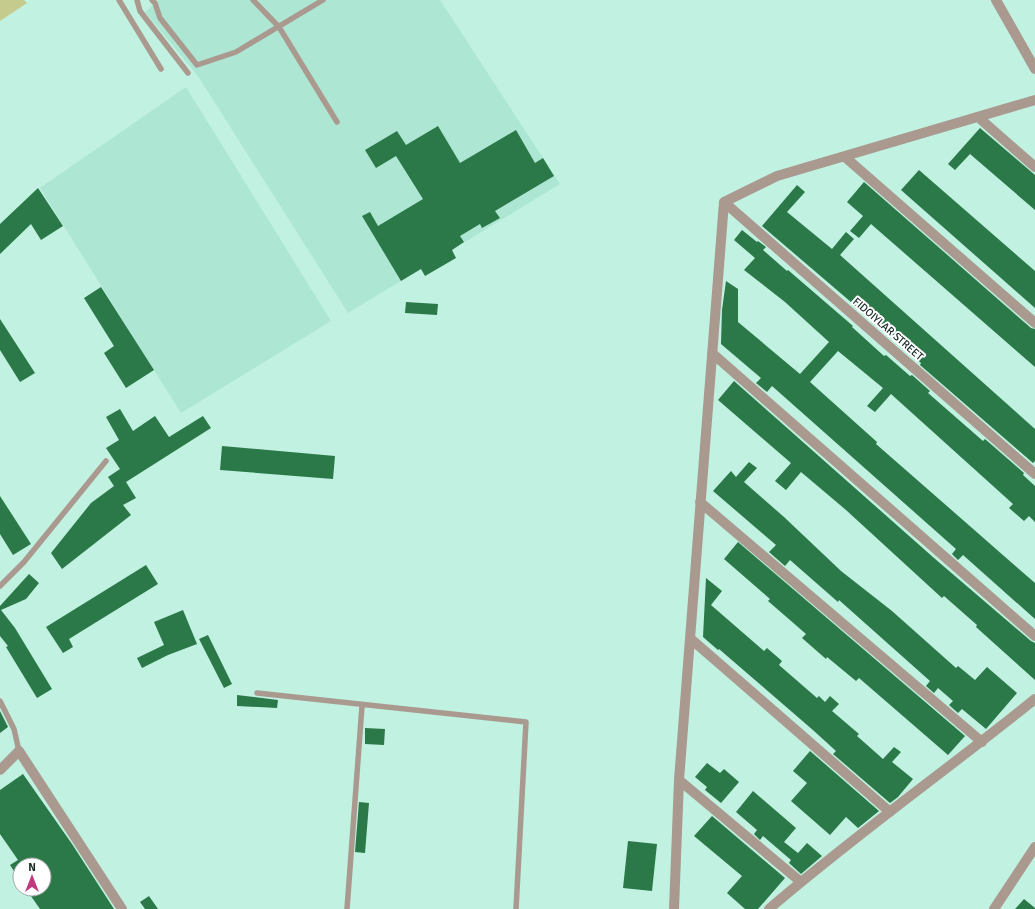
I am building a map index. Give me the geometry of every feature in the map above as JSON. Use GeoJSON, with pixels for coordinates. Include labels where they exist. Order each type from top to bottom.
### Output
{"type":"FeatureCollection","features":[{"type":"Feature","properties":{"kind":"street"},"geometry":{"type":"LineString","coordinates":[[996,0],[1035,69]]}},
{"type":"Feature","properties":{"kind":"street"},"geometry":{"type":"LineString","coordinates":[[674,909],[680,780],[724,202],[777,176],[1035,100]]}},
{"type":"Feature","properties":{"kind":"street"},"geometry":{"type":"LineString","coordinates":[[978,117],[1035,166]]}},
{"type":"Feature","properties":{"kind":"street"},"geometry":{"type":"LineString","coordinates":[[845,157],[1035,323]]}},
{"type":"Feature","properties":{"kind":"street","name":"FIDOIYLAR STREET"},"geometry":{"type":"LineString","coordinates":[[724,202],[1035,474]]}},
{"type":"Feature","properties":{"kind":"street"},"geometry":{"type":"LineString","coordinates":[[712,352],[1035,636]]}},
{"type":"Feature","properties":{"kind":"street"},"geometry":{"type":"LineString","coordinates":[[700,502],[982,742]]}},
{"type":"Feature","properties":{"kind":"street"},"geometry":{"type":"LineString","coordinates":[[691,639],[890,812]]}},
{"type":"Feature","properties":{"kind":"street"},"geometry":{"type":"LineString","coordinates":[[769,909],[801,882],[982,742],[1035,699]]}},
{"type":"Feature","properties":{"kind":"street"},"geometry":{"type":"LineString","coordinates":[[0,770],[19,751],[122,909]]}},
{"type":"Feature","properties":{"kind":"street"},"geometry":{"type":"LineString","coordinates":[[680,780],[801,882]]}},
{"type":"Feature","properties":{"kind":"street"},"geometry":{"type":"LineString","coordinates":[[994,909],[1035,846]]}},
{"type":"Feature","properties":{"kind":"lane"},"geometry":{"type":"LineString","coordinates":[[119,0],[161,69]]}},
{"type":"Feature","properties":{"kind":"lane"},"geometry":{"type":"LineString","coordinates":[[137,0],[140,11],[188,73]]}},
{"type":"Feature","properties":{"kind":"lane"},"geometry":{"type":"LineString","coordinates":[[152,0],[155,3],[160,18],[197,65],[236,52],[323,0]]}},
{"type":"Feature","properties":{"kind":"lane"},"geometry":{"type":"LineString","coordinates":[[253,0],[279,26],[338,122]]}},
{"type":"Feature","properties":{"kind":"lane"},"geometry":{"type":"LineString","coordinates":[[0,586],[24,562],[106,461]]}},
{"type":"Feature","properties":{"kind":"lane"},"geometry":{"type":"LineString","coordinates":[[257,693],[362,706],[526,722],[516,909]]}},
{"type":"Feature","properties":{"kind":"lane"},"geometry":{"type":"LineString","coordinates":[[0,701],[14,729],[19,751]]}},
{"type":"Feature","properties":{"kind":"lane"},"geometry":{"type":"LineString","coordinates":[[347,909],[362,706]]}},
{"type":"Feature","properties":{"kind":"shaded area"},"geometry":{"type":"Polygon","coordinates":[[[0,0],[24,0],[27,3],[0,21],[0,0]]]}},
{"type":"Feature","properties":{"kind":"shaded area"},"geometry":{"type":"Polygon","coordinates":[[[159,0],[440,0],[560,184],[348,313],[198,76],[145,12],[159,0]]]}},
{"type":"Feature","properties":{"kind":"shaded area"},"geometry":{"type":"Polygon","coordinates":[[[186,87],[331,321],[181,413],[40,188],[186,87]]]}},
{"type":"Feature","properties":{"kind":"building"},"geometry":{"type":"Polygon","coordinates":[[[438,126],[460,163],[516,130],[535,163],[543,158],[554,176],[495,211],[500,218],[482,228],[480,224],[460,236],[464,242],[452,250],[456,258],[425,276],[421,269],[401,281],[362,216],[370,212],[378,226],[423,199],[396,156],[376,168],[365,150],[397,131],[406,145],[438,126]]]}},
{"type":"Feature","properties":{"kind":"building"},"geometry":{"type":"Polygon","coordinates":[[[980,128],[1035,175],[1035,210],[970,154],[955,170],[948,164],[980,128]]]}},
{"type":"Feature","properties":{"kind":"building"},"geometry":{"type":"Polygon","coordinates":[[[919,170],[1035,271],[1035,308],[901,190],[919,170]]]}},
{"type":"Feature","properties":{"kind":"building"},"geometry":{"type":"Polygon","coordinates":[[[864,182],[1031,328],[1035,329],[1035,367],[871,224],[859,238],[850,231],[863,216],[847,202],[864,182]]]}},
{"type":"Feature","properties":{"kind":"building"},"geometry":{"type":"Polygon","coordinates":[[[797,185],[805,192],[787,212],[832,249],[846,232],[854,239],[840,255],[1035,429],[1035,461],[1033,463],[920,365],[921,363],[872,320],[762,226],[797,185]]]}},
{"type":"Feature","properties":{"kind":"building"},"geometry":{"type":"Polygon","coordinates":[[[38,188],[63,226],[41,240],[31,224],[0,254],[0,224],[38,188]]]}},
{"type":"Feature","properties":{"kind":"building"},"geometry":{"type":"Polygon","coordinates":[[[742,230],[766,247],[763,250],[853,326],[852,327],[884,356],[886,355],[910,376],[912,375],[930,391],[928,393],[983,441],[985,439],[1024,473],[1023,475],[1035,486],[1035,522],[1029,516],[1024,521],[1009,508],[1013,504],[891,394],[875,412],[867,406],[883,388],[838,351],[810,382],[877,442],[876,444],[1035,583],[1035,619],[963,555],[958,560],[952,554],[956,549],[772,386],[767,392],[756,383],[761,378],[721,344],[722,310],[726,281],[738,289],[738,322],[800,374],[829,342],[785,302],[744,270],[755,258],[734,240],[742,230]]]}},
{"type":"Feature","properties":{"kind":"building"},"geometry":{"type":"Polygon","coordinates":[[[101,287],[154,370],[126,388],[104,353],[114,346],[84,298],[101,287]]]}},
{"type":"Feature","properties":{"kind":"building"},"geometry":{"type":"Polygon","coordinates":[[[406,302],[438,304],[437,315],[405,313],[406,302]]]}},
{"type":"Feature","properties":{"kind":"building"},"geometry":{"type":"Polygon","coordinates":[[[0,319],[35,373],[20,382],[0,350],[0,319]]]}},
{"type":"Feature","properties":{"kind":"building"},"geometry":{"type":"Polygon","coordinates":[[[734,381],[934,558],[1035,643],[1035,680],[976,627],[977,625],[944,596],[942,598],[846,510],[801,472],[786,490],[775,481],[791,463],[718,400],[734,381]]]}},
{"type":"Feature","properties":{"kind":"building"},"geometry":{"type":"Polygon","coordinates":[[[120,409],[133,431],[155,416],[169,437],[203,416],[211,428],[126,482],[136,498],[123,505],[131,515],[62,569],[51,553],[91,503],[114,486],[108,477],[120,469],[106,448],[119,440],[106,417],[120,409]]]}},
{"type":"Feature","properties":{"kind":"building"},"geometry":{"type":"Polygon","coordinates":[[[222,446],[335,456],[333,479],[220,470],[222,446]]]}},
{"type":"Feature","properties":{"kind":"building"},"geometry":{"type":"Polygon","coordinates":[[[749,462],[757,468],[744,482],[784,517],[841,571],[892,611],[956,668],[958,666],[975,680],[987,667],[1017,693],[986,729],[962,709],[958,713],[949,705],[953,701],[938,688],[934,693],[926,686],[930,681],[839,600],[838,602],[790,560],[785,566],[769,552],[776,545],[713,491],[731,471],[736,477],[749,462]]]}},
{"type":"Feature","properties":{"kind":"building"},"geometry":{"type":"Polygon","coordinates":[[[0,496],[31,544],[13,555],[0,534],[0,496]]]}},
{"type":"Feature","properties":{"kind":"building"},"geometry":{"type":"Polygon","coordinates":[[[738,542],[965,736],[948,755],[859,678],[856,681],[827,657],[826,659],[802,638],[806,634],[768,601],[770,599],[724,559],[738,542]]]}},
{"type":"Feature","properties":{"kind":"building"},"geometry":{"type":"Polygon","coordinates":[[[146,565],[158,584],[69,639],[73,647],[63,653],[46,627],[146,565]]]}},
{"type":"Feature","properties":{"kind":"building"},"geometry":{"type":"Polygon","coordinates":[[[29,574],[39,583],[26,599],[1,610],[15,628],[52,689],[37,698],[6,647],[8,646],[0,636],[0,606],[29,574]]]}},
{"type":"Feature","properties":{"kind":"building"},"geometry":{"type":"Polygon","coordinates":[[[706,578],[722,591],[711,605],[764,651],[767,648],[782,661],[779,665],[817,698],[819,696],[825,702],[830,696],[839,704],[832,711],[859,734],[857,736],[883,759],[894,747],[901,752],[892,762],[913,779],[898,797],[890,803],[833,754],[836,751],[814,731],[703,637],[706,578]]]}},
{"type":"Feature","properties":{"kind":"building"},"geometry":{"type":"Polygon","coordinates":[[[183,610],[197,644],[168,655],[142,668],[137,658],[164,645],[154,622],[183,610]]]}},
{"type":"Feature","properties":{"kind":"building"},"geometry":{"type":"Polygon","coordinates":[[[208,635],[232,684],[224,688],[199,639],[208,635]]]}},
{"type":"Feature","properties":{"kind":"building"},"geometry":{"type":"Polygon","coordinates":[[[237,695],[278,700],[277,708],[237,706],[237,695]]]}},
{"type":"Feature","properties":{"kind":"building"},"geometry":{"type":"Polygon","coordinates":[[[0,711],[8,727],[0,733],[0,711]]]}},
{"type":"Feature","properties":{"kind":"building"},"geometry":{"type":"Polygon","coordinates":[[[365,728],[385,729],[384,745],[365,744],[365,728]]]}},
{"type":"Feature","properties":{"kind":"building"},"geometry":{"type":"Polygon","coordinates":[[[810,751],[879,811],[858,828],[846,817],[830,835],[791,801],[807,783],[793,771],[810,751]]]}},
{"type":"Feature","properties":{"kind":"building"},"geometry":{"type":"Polygon","coordinates":[[[707,763],[720,773],[724,769],[739,782],[721,803],[705,790],[707,787],[695,777],[707,763]]]}},
{"type":"Feature","properties":{"kind":"building"},"geometry":{"type":"Polygon","coordinates":[[[23,774],[72,844],[114,909],[40,909],[32,897],[52,897],[52,857],[16,857],[0,834],[0,790],[23,774]]]}},
{"type":"Feature","properties":{"kind":"building"},"geometry":{"type":"Polygon","coordinates":[[[753,791],[796,828],[784,842],[798,853],[807,843],[822,856],[801,874],[789,863],[791,860],[763,836],[760,840],[754,834],[757,830],[736,812],[753,791]]]}},
{"type":"Feature","properties":{"kind":"building"},"geometry":{"type":"Polygon","coordinates":[[[359,802],[369,803],[365,853],[355,852],[359,802]]]}},
{"type":"Feature","properties":{"kind":"building"},"geometry":{"type":"Polygon","coordinates":[[[712,816],[785,878],[758,909],[745,909],[727,893],[742,876],[694,836],[712,816]]]}},
{"type":"Feature","properties":{"kind":"building"},"geometry":{"type":"Polygon","coordinates":[[[628,841],[657,844],[652,891],[623,888],[628,841]]]}},
{"type":"Feature","properties":{"kind":"building"},"geometry":{"type":"Polygon","coordinates":[[[149,896],[158,909],[145,909],[140,902],[149,896]]]}},
{"type":"Feature","properties":{"kind":"building"},"geometry":{"type":"Polygon","coordinates":[[[1024,899],[1035,908],[1035,909],[1015,909],[1024,899]]]}}]}
